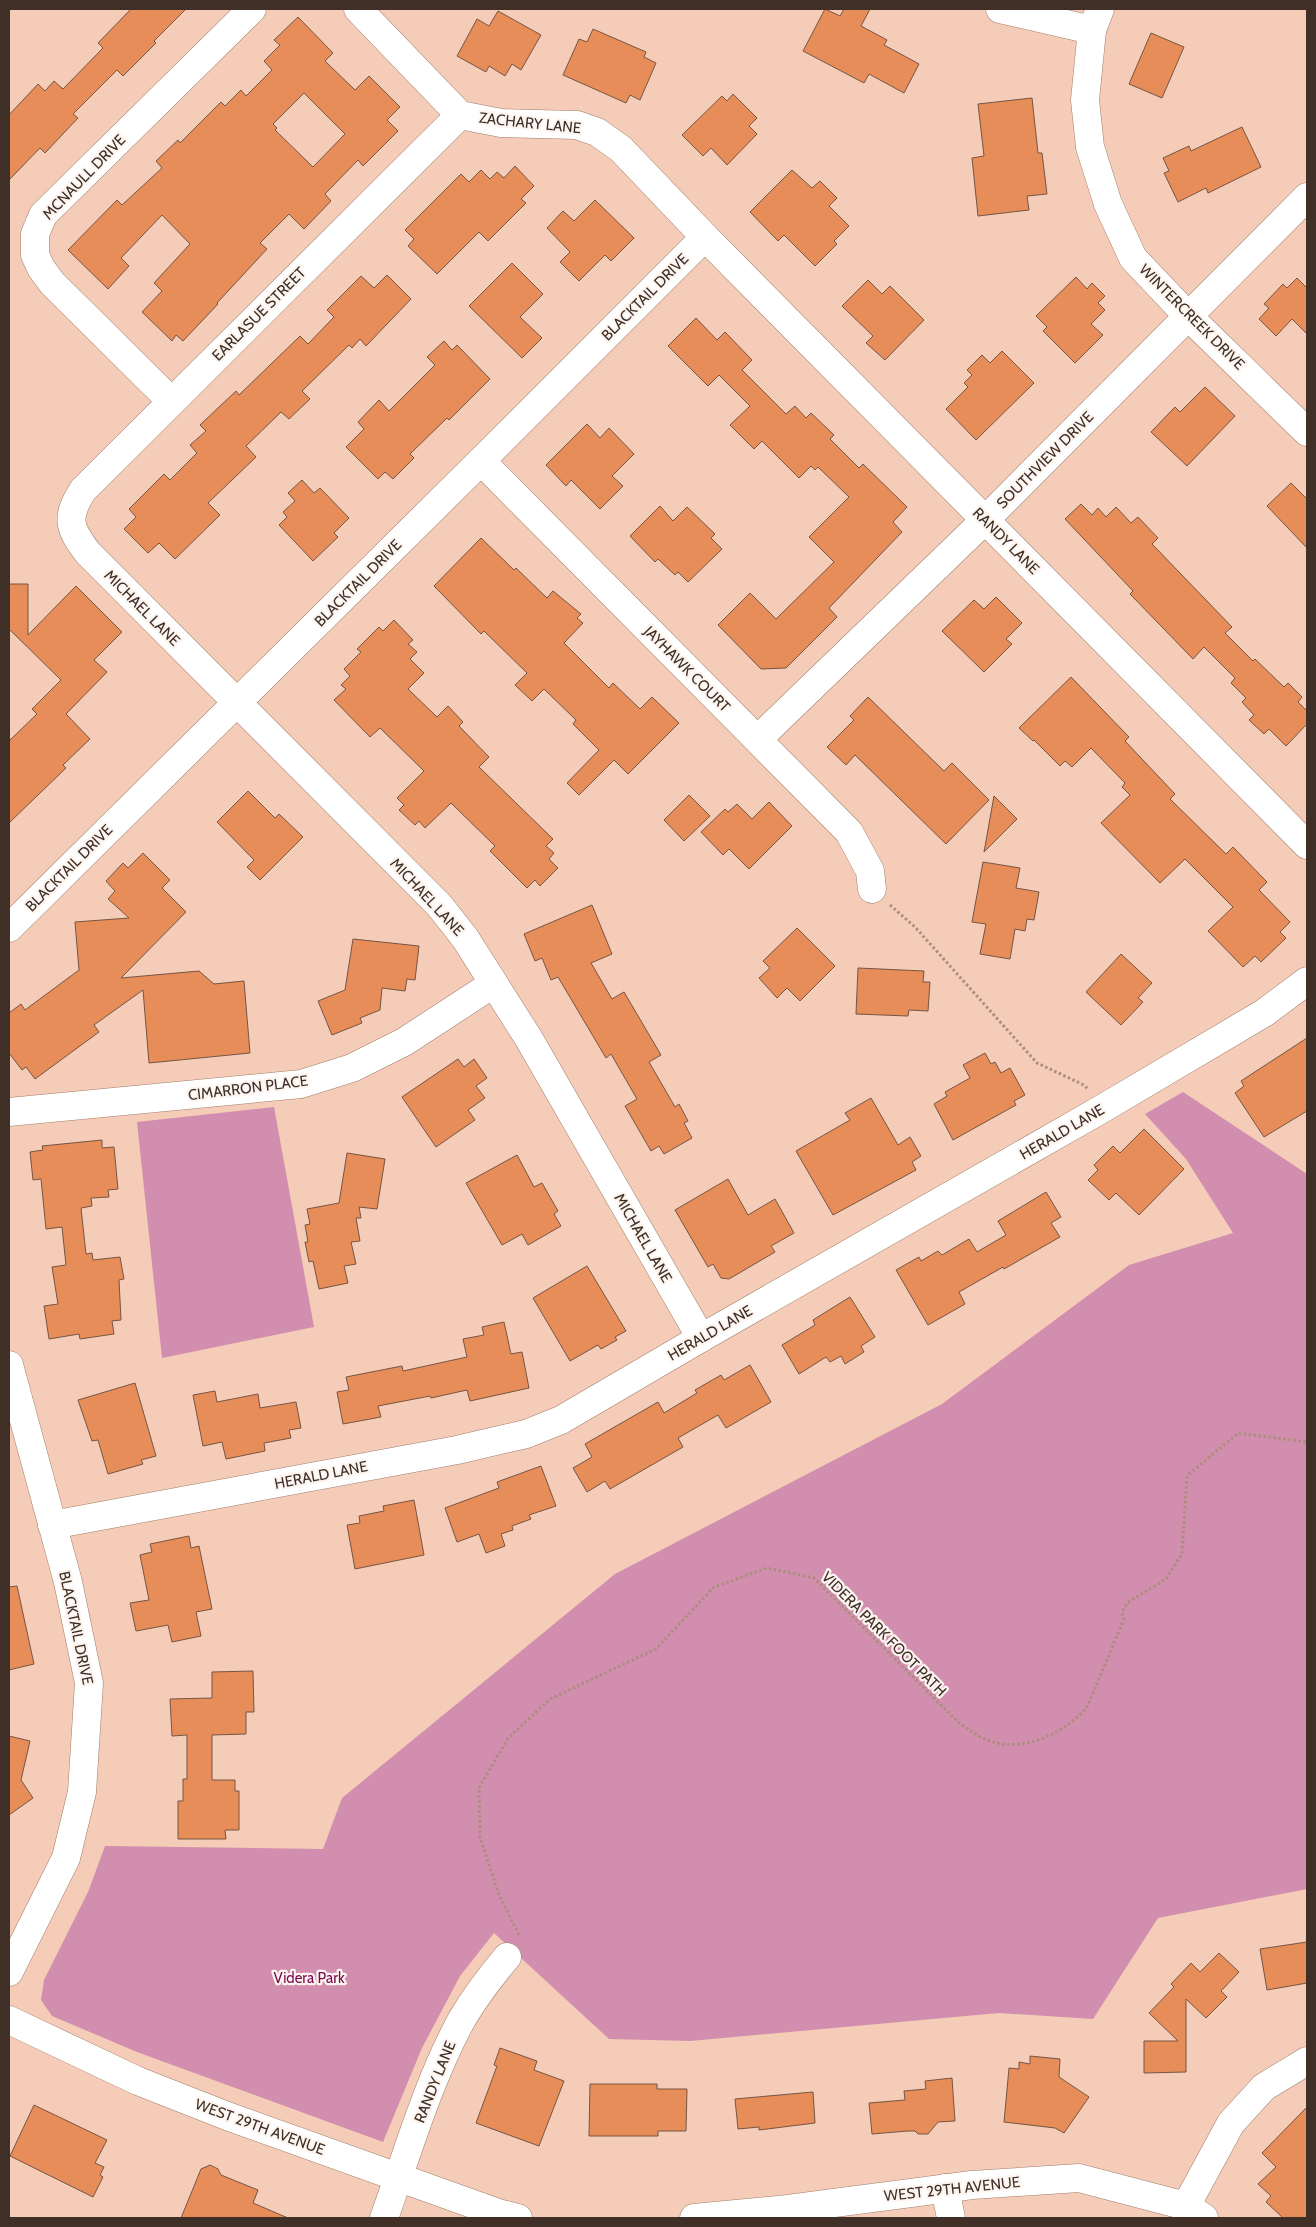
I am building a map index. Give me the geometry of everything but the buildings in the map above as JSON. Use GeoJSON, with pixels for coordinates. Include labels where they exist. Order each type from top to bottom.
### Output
{"type":"FeatureCollection","features":[{"type":"Feature","properties":{"kind":"street","name":"MCNAULL DRIVE"},"geometry":{"type":"LineString","coordinates":[[171,401],[52,283],[35,255],[35,234],[43,216],[252,9]]}},
{"type":"Feature","properties":{"kind":"street","name":"ZACHARY LANE"},"geometry":{"type":"LineString","coordinates":[[358,9],[460,115],[501,122],[577,125],[597,132],[621,149],[705,237]]}},
{"type":"Feature","properties":{"kind":"street"},"geometry":{"type":"LineString","coordinates":[[1000,9],[1096,20]]}},
{"type":"Feature","properties":{"kind":"street","name":"WINTERCREEK DRIVE"},"geometry":{"type":"LineString","coordinates":[[1096,20],[1085,100],[1090,147],[1108,204],[1133,258],[1188,316],[1307,432]]}},
{"type":"Feature","properties":{"kind":"street","name":"EARLASUE STREET"},"geometry":{"type":"LineString","coordinates":[[70,520],[73,506],[83,490],[460,115]]}},
{"type":"Feature","properties":{"kind":"street","name":"SOUTHVIEW DRIVE"},"geometry":{"type":"LineString","coordinates":[[758,740],[985,520],[1307,198]]}},
{"type":"Feature","properties":{"kind":"street","name":"BLACKTAIL DRIVE"},"geometry":{"type":"LineString","coordinates":[[9,928],[705,237]]}},
{"type":"Feature","properties":{"kind":"street","name":"RANDY LANE"},"geometry":{"type":"LineString","coordinates":[[705,237],[1307,845]]}},
{"type":"Feature","properties":{"kind":"street","name":"JAYHAWK COURT"},"geometry":{"type":"LineString","coordinates":[[481,461],[849,832],[870,871],[872,889]]}},
{"type":"Feature","properties":{"kind":"street","name":"MICHAEL LANE"},"geometry":{"type":"LineString","coordinates":[[70,520],[75,535],[88,553],[439,905],[465,938],[529,1039],[701,1338]]}},
{"type":"Feature","properties":{"kind":"street","name":"HERALD LANE"},"geometry":{"type":"LineString","coordinates":[[52,1525],[457,1450],[526,1434],[561,1420],[1100,1110],[1264,1013],[1307,981]]}},
{"type":"Feature","properties":{"kind":"street","name":"CIMARRON PLACE"},"geometry":{"type":"LineString","coordinates":[[9,1112],[302,1084],[352,1068],[404,1042],[493,984]]}},
{"type":"Feature","properties":{"kind":"street","name":"BLACKTAIL DRIVE"},"geometry":{"type":"LineString","coordinates":[[9,1365],[68,1582],[89,1683],[82,1792],[66,1858],[9,1972]]}},
{"type":"Feature","properties":{"kind":"street","name":"RANDY LANE"},"geometry":{"type":"LineString","coordinates":[[384,2218],[434,2080],[451,2042],[477,1996],[507,1957]]}},
{"type":"Feature","properties":{"kind":"street","name":"WEST 29TH AVENUE"},"geometry":{"type":"LineString","coordinates":[[9,2020],[138,2081],[227,2116],[398,2178],[498,2213],[518,2218]]}},
{"type":"Feature","properties":{"kind":"street"},"geometry":{"type":"LineString","coordinates":[[1195,2212],[1230,2123],[1264,2088],[1307,2061]]}},
{"type":"Feature","properties":{"kind":"street","name":"WEST 29TH AVENUE"},"geometry":{"type":"LineString","coordinates":[[694,2218],[788,2209],[946,2188],[1079,2178],[1195,2212]]}},
{"type":"Feature","properties":{"kind":"street"},"geometry":{"type":"LineString","coordinates":[[946,2188],[951,2218]]}},
{"type":"Feature","properties":{"kind":"path"},"geometry":{"type":"LineString","coordinates":[[872,889],[915,927],[1037,1063],[1084,1085],[1100,1110]]}},
{"type":"Feature","properties":{"kind":"path","name":"VIDERA PARK FOOT PATH"},"geometry":{"type":"LineString","coordinates":[[507,1957],[522,1941],[516,1925],[499,1895],[480,1838],[479,1788],[508,1738],[550,1698],[656,1649],[714,1587],[767,1568],[814,1578],[959,1723],[982,1738],[998,1744],[1020,1744],[1061,1730],[1079,1716],[1086,1706],[1124,1620],[1122,1612],[1126,1603],[1166,1579],[1182,1554],[1187,1476],[1238,1432],[1307,1442]]}},
{"type":"Feature","properties":{"kind":"green space","name":"Videra Park"},"geometry":{"type":"Polygon","coordinates":[[[1183,1092],[1307,1174],[1307,1889],[1158,1918],[1093,2019],[999,2013],[690,2041],[609,2039],[494,1933],[460,1976],[422,2048],[383,2142],[137,2052],[52,2016],[41,2000],[44,1980],[88,1892],[105,1846],[323,1849],[342,1798],[615,1574],[942,1404],[1129,1265],[1233,1233],[1186,1159],[1145,1114],[1183,1092]]]}},
{"type":"Feature","properties":{"kind":"green space"},"geometry":{"type":"Polygon","coordinates":[[[274,1107],[314,1327],[162,1358],[137,1122],[274,1107]]]}}]}
